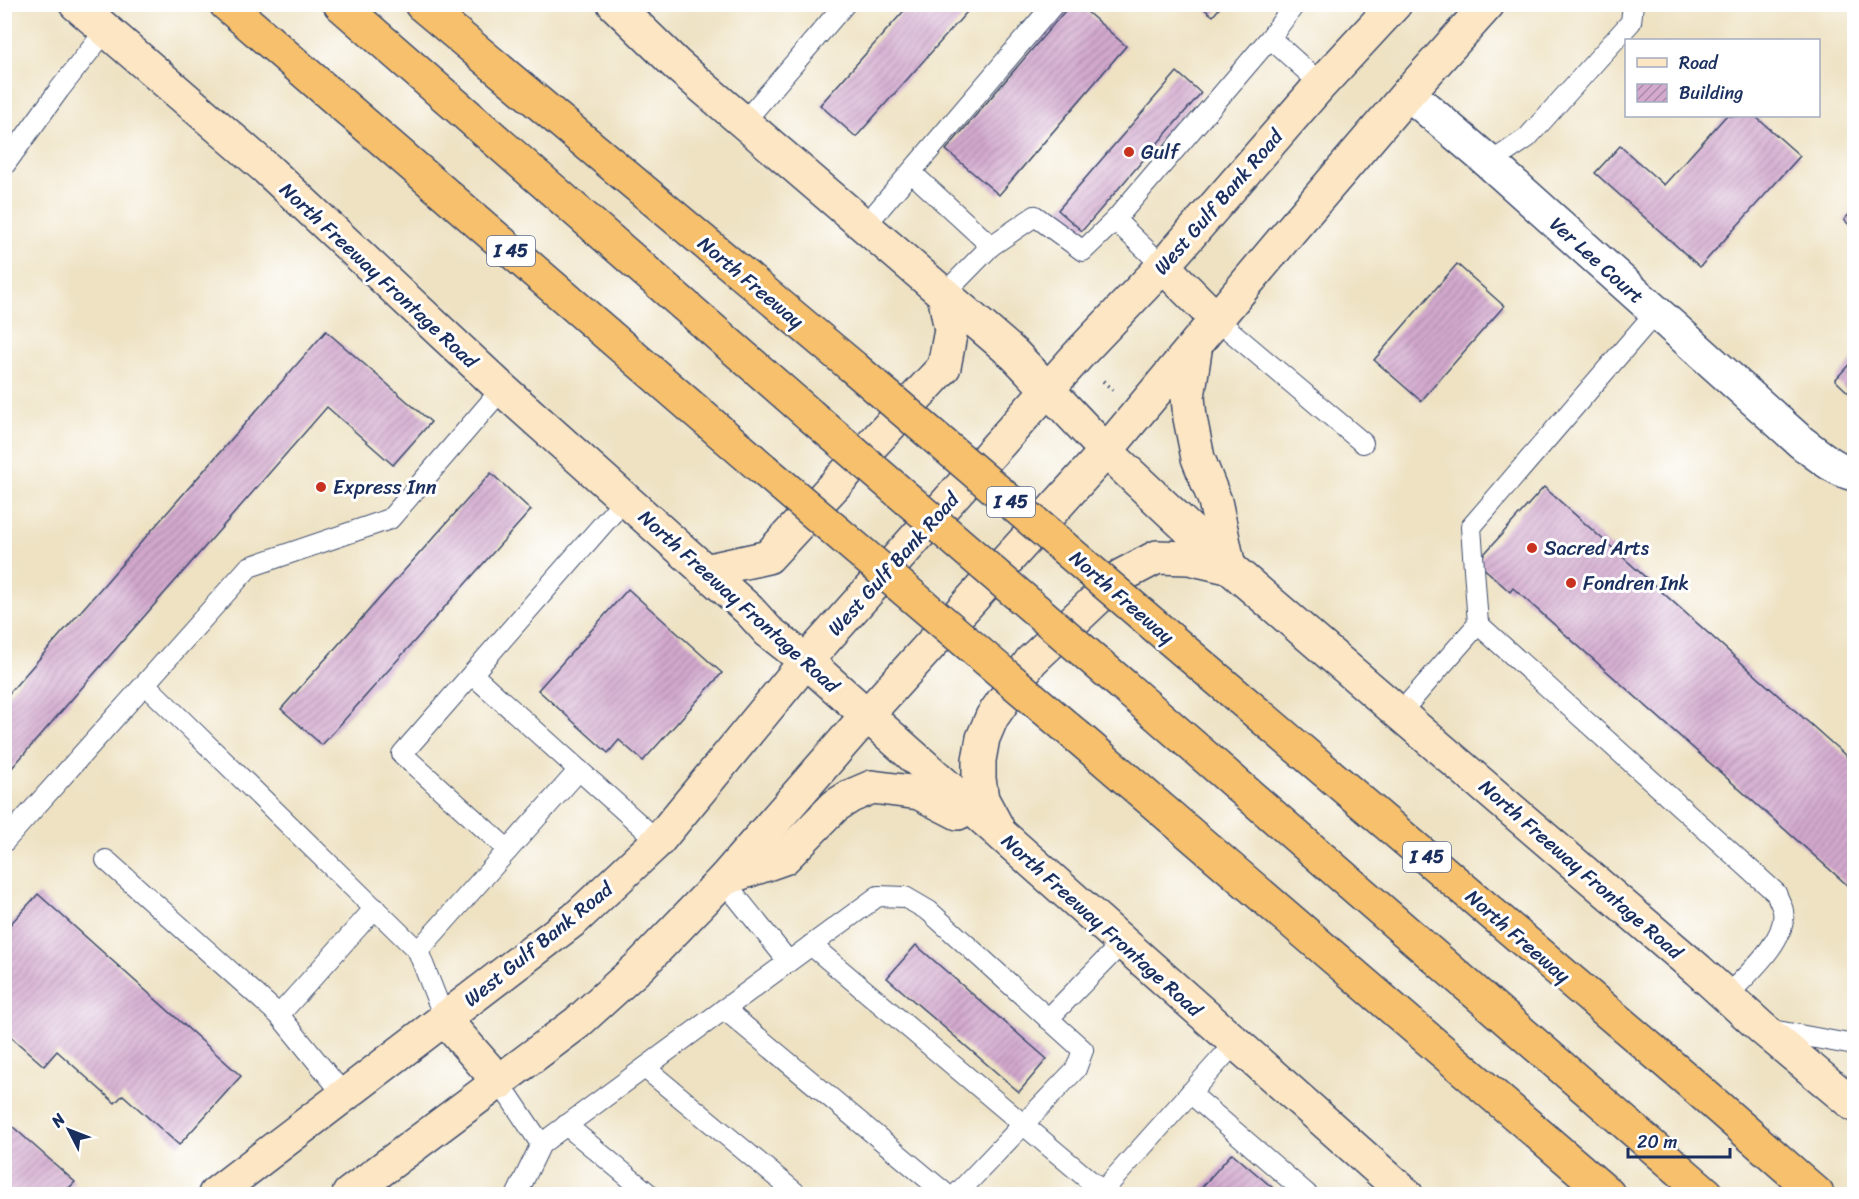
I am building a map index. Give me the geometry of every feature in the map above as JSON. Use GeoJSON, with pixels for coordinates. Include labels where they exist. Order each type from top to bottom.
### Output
{"type":"FeatureCollection","features":[{"type":"Feature","properties":{"kind":"highway"},"geometry":{"type":"LineString","coordinates":[[220,4],[258,33]]}},
{"type":"Feature","properties":{"kind":"highway","name":"I 45"},"geometry":{"type":"LineString","coordinates":[[226,4],[1600,1188]]}},
{"type":"Feature","properties":{"kind":"highway"},"geometry":{"type":"LineString","coordinates":[[340,4],[1707,1194]]}},
{"type":"Feature","properties":{"kind":"highway","name":"North Freeway"},"geometry":{"type":"LineString","coordinates":[[421,4],[853,367],[1685,1078],[1817,1194]]}},
{"type":"Feature","properties":{"kind":"main road","name":"North Freeway Frontage Road"},"geometry":{"type":"LineString","coordinates":[[76,4],[267,170],[502,389],[749,610],[768,631],[806,661],[1406,1194]]}},
{"type":"Feature","properties":{"kind":"main road","name":"North Freeway Frontage Road"},"geometry":{"type":"LineString","coordinates":[[614,4],[677,65],[1015,355],[1107,451],[1228,567],[1854,1105]]}},
{"type":"Feature","properties":{"kind":"main road","name":"West Gulf Bank Road"},"geometry":{"type":"LineString","coordinates":[[215,1194],[575,919],[658,841],[806,661],[1081,352],[1163,266],[1321,84],[1395,4]]}},
{"type":"Feature","properties":{"kind":"main road"},"geometry":{"type":"LineString","coordinates":[[349,1194],[500,1083],[577,1023],[625,980],[723,880],[867,715],[1107,451],[1408,93],[1488,4]]}},
{"type":"Feature","properties":{"kind":"main road"},"geometry":{"type":"LineString","coordinates":[[1163,266],[1216,319]]}},
{"type":"Feature","properties":{"kind":"main road"},"geometry":{"type":"LineString","coordinates":[[704,571],[768,556],[944,367],[951,330],[944,294]]}},
{"type":"Feature","properties":{"kind":"main road"},"geometry":{"type":"LineString","coordinates":[[1002,836],[982,799],[979,760],[983,738],[992,717],[1031,661],[1121,576],[1157,557],[1189,558],[1228,567],[1215,501],[1198,458],[1190,418],[1188,397],[1196,344]]}},
{"type":"Feature","properties":{"kind":"main road"},"geometry":{"type":"LineString","coordinates":[[723,880],[784,858],[835,806],[850,796],[872,787],[919,793],[1002,836]]}},
{"type":"Feature","properties":{"kind":"main road"},"geometry":{"type":"LineString","coordinates":[[445,1020],[500,1083]]}},
{"type":"Feature","properties":{"kind":"street","name":"Ver Lee Court"},"geometry":{"type":"LineString","coordinates":[[1408,93],[1490,163],[1784,427],[1821,458],[1854,474]]}},
{"type":"Feature","properties":{"kind":"lane"},"geometry":{"type":"LineString","coordinates":[[744,122],[845,4]]}},
{"type":"Feature","properties":{"kind":"lane"},"geometry":{"type":"LineString","coordinates":[[864,227],[1054,4]]}},
{"type":"Feature","properties":{"kind":"lane"},"geometry":{"type":"LineString","coordinates":[[944,294],[991,246],[1035,216],[1083,251],[1114,220],[1270,38],[1295,4]]}},
{"type":"Feature","properties":{"kind":"lane"},"geometry":{"type":"LineString","coordinates":[[1490,163],[1527,138],[1631,22],[1633,4]]}},
{"type":"Feature","properties":{"kind":"lane"},"geometry":{"type":"LineString","coordinates":[[4,166],[106,30]]}},
{"type":"Feature","properties":{"kind":"lane"},"geometry":{"type":"LineString","coordinates":[[1270,38],[1321,84]]}},
{"type":"Feature","properties":{"kind":"lane"},"geometry":{"type":"LineString","coordinates":[[912,173],[991,246]]}},
{"type":"Feature","properties":{"kind":"lane"},"geometry":{"type":"LineString","coordinates":[[1114,220],[1163,266]]}},
{"type":"Feature","properties":{"kind":"lane"},"geometry":{"type":"LineString","coordinates":[[1656,312],[1471,527],[1478,624],[1776,893],[1784,912],[1780,933],[1770,949],[1727,996]]}},
{"type":"Feature","properties":{"kind":"lane"},"geometry":{"type":"LineString","coordinates":[[1216,319],[1363,442]]}},
{"type":"Feature","properties":{"kind":"lane"},"geometry":{"type":"LineString","coordinates":[[4,842],[249,567],[390,519],[502,389]]}},
{"type":"Feature","properties":{"kind":"lane"},"geometry":{"type":"LineString","coordinates":[[508,850],[402,754],[625,499]]}},
{"type":"Feature","properties":{"kind":"lane"},"geometry":{"type":"LineString","coordinates":[[1400,713],[1478,624]]}},
{"type":"Feature","properties":{"kind":"lane"},"geometry":{"type":"LineString","coordinates":[[472,674],[658,841]]}},
{"type":"Feature","properties":{"kind":"lane"},"geometry":{"type":"LineString","coordinates":[[145,684],[418,951],[445,1020]]}},
{"type":"Feature","properties":{"kind":"lane"},"geometry":{"type":"LineString","coordinates":[[418,951],[579,770]]}},
{"type":"Feature","properties":{"kind":"lane"},"geometry":{"type":"LineString","coordinates":[[106,860],[279,1016],[345,1096]]}},
{"type":"Feature","properties":{"kind":"lane"},"geometry":{"type":"LineString","coordinates":[[723,880],[788,961]]}},
{"type":"Feature","properties":{"kind":"lane"},"geometry":{"type":"LineString","coordinates":[[517,1194],[541,1144],[878,896],[905,897],[929,911],[1083,1050],[1076,1069],[957,1194]]}},
{"type":"Feature","properties":{"kind":"lane"},"geometry":{"type":"LineString","coordinates":[[279,1016],[375,908]]}},
{"type":"Feature","properties":{"kind":"lane"},"geometry":{"type":"LineString","coordinates":[[1048,1019],[1122,943]]}},
{"type":"Feature","properties":{"kind":"lane"},"geometry":{"type":"LineString","coordinates":[[811,945],[1101,1193],[1235,1043]]}},
{"type":"Feature","properties":{"kind":"lane"},"geometry":{"type":"LineString","coordinates":[[724,1009],[946,1194]]}},
{"type":"Feature","properties":{"kind":"lane"},"geometry":{"type":"LineString","coordinates":[[1763,1029],[1854,1046]]}},
{"type":"Feature","properties":{"kind":"lane"},"geometry":{"type":"LineString","coordinates":[[645,1068],[797,1194]]}},
{"type":"Feature","properties":{"kind":"lane"},"geometry":{"type":"LineString","coordinates":[[500,1083],[541,1144]]}},
{"type":"Feature","properties":{"kind":"lane"},"geometry":{"type":"LineString","coordinates":[[1190,1093],[1307,1194]]}},
{"type":"Feature","properties":{"kind":"lane"},"geometry":{"type":"LineString","coordinates":[[567,1125],[649,1194]]}},
{"type":"Feature","properties":{"kind":"building"},"geometry":{"type":"Polygon","coordinates":[[[910,4],[974,4],[856,137],[820,105],[910,4]]]}},
{"type":"Feature","properties":{"kind":"building"},"geometry":{"type":"Polygon","coordinates":[[[1071,4],[1078,4],[1126,46],[999,195],[946,150],[1071,4]]]}},
{"type":"Feature","properties":{"kind":"building"},"geometry":{"type":"Polygon","coordinates":[[[1199,5],[1222,5],[1213,16],[1199,5]]]}},
{"type":"Feature","properties":{"kind":"building","name":"Gulf"},"geometry":{"type":"Polygon","coordinates":[[[1177,72],[1201,93],[1082,231],[1058,210],[1177,72]]]}},
{"type":"Feature","properties":{"kind":"building"},"geometry":{"type":"Polygon","coordinates":[[[1725,117],[1756,117],[1800,156],[1700,267],[1595,173],[1620,146],[1664,185],[1725,117]]]}},
{"type":"Feature","properties":{"kind":"building"},"geometry":{"type":"Polygon","coordinates":[[[1854,209],[1854,229],[1844,220],[1854,209]]]}},
{"type":"Feature","properties":{"kind":"building"},"geometry":{"type":"Polygon","coordinates":[[[1457,264],[1504,306],[1421,401],[1374,360],[1457,264]]]}},
{"type":"Feature","properties":{"kind":"building"},"geometry":{"type":"Polygon","coordinates":[[[326,331],[431,422],[393,465],[327,407],[4,777],[4,699],[326,331]]]}},
{"type":"Feature","properties":{"kind":"building"},"geometry":{"type":"Polygon","coordinates":[[[1854,359],[1854,398],[1835,380],[1854,359]]]}},
{"type":"Feature","properties":{"kind":"building"},"geometry":{"type":"Polygon","coordinates":[[[491,473],[531,510],[322,745],[281,709],[491,473]]]}},
{"type":"Feature","properties":{"kind":"building"},"geometry":{"type":"Polygon","coordinates":[[[1544,487],[1854,763],[1854,891],[1513,588],[1510,592],[1477,562],[1544,487]]]}},
{"type":"Feature","properties":{"kind":"building"},"geometry":{"type":"Polygon","coordinates":[[[628,589],[722,673],[643,761],[619,740],[608,753],[538,690],[628,589]]]}},
{"type":"Feature","properties":{"kind":"building"},"geometry":{"type":"Polygon","coordinates":[[[38,894],[241,1076],[179,1145],[123,1095],[115,1103],[57,1051],[44,1066],[4,1031],[4,931],[38,894]]]}},
{"type":"Feature","properties":{"kind":"building"},"geometry":{"type":"Polygon","coordinates":[[[916,945],[1047,1059],[1019,1092],[887,978],[916,945]]]}},
{"type":"Feature","properties":{"kind":"building"},"geometry":{"type":"Polygon","coordinates":[[[12,1126],[75,1182],[63,1194],[4,1194],[4,1135],[12,1126]]]}},
{"type":"Feature","properties":{"kind":"building"},"geometry":{"type":"Polygon","coordinates":[[[1232,1153],[1280,1194],[1196,1194],[1232,1153]]]}},
{"type":"Feature","properties":{"kind":"place","name":"Gulf"},"geometry":{"type":"Point","coordinates":[1129,152]}},
{"type":"Feature","properties":{"kind":"place","name":"Express Inn"},"geometry":{"type":"Point","coordinates":[321,487]}},
{"type":"Feature","properties":{"kind":"place","name":"Sacred Arts"},"geometry":{"type":"Point","coordinates":[1532,548]}},
{"type":"Feature","properties":{"kind":"place","name":"Fondren Ink"},"geometry":{"type":"Point","coordinates":[1571,583]}}]}
